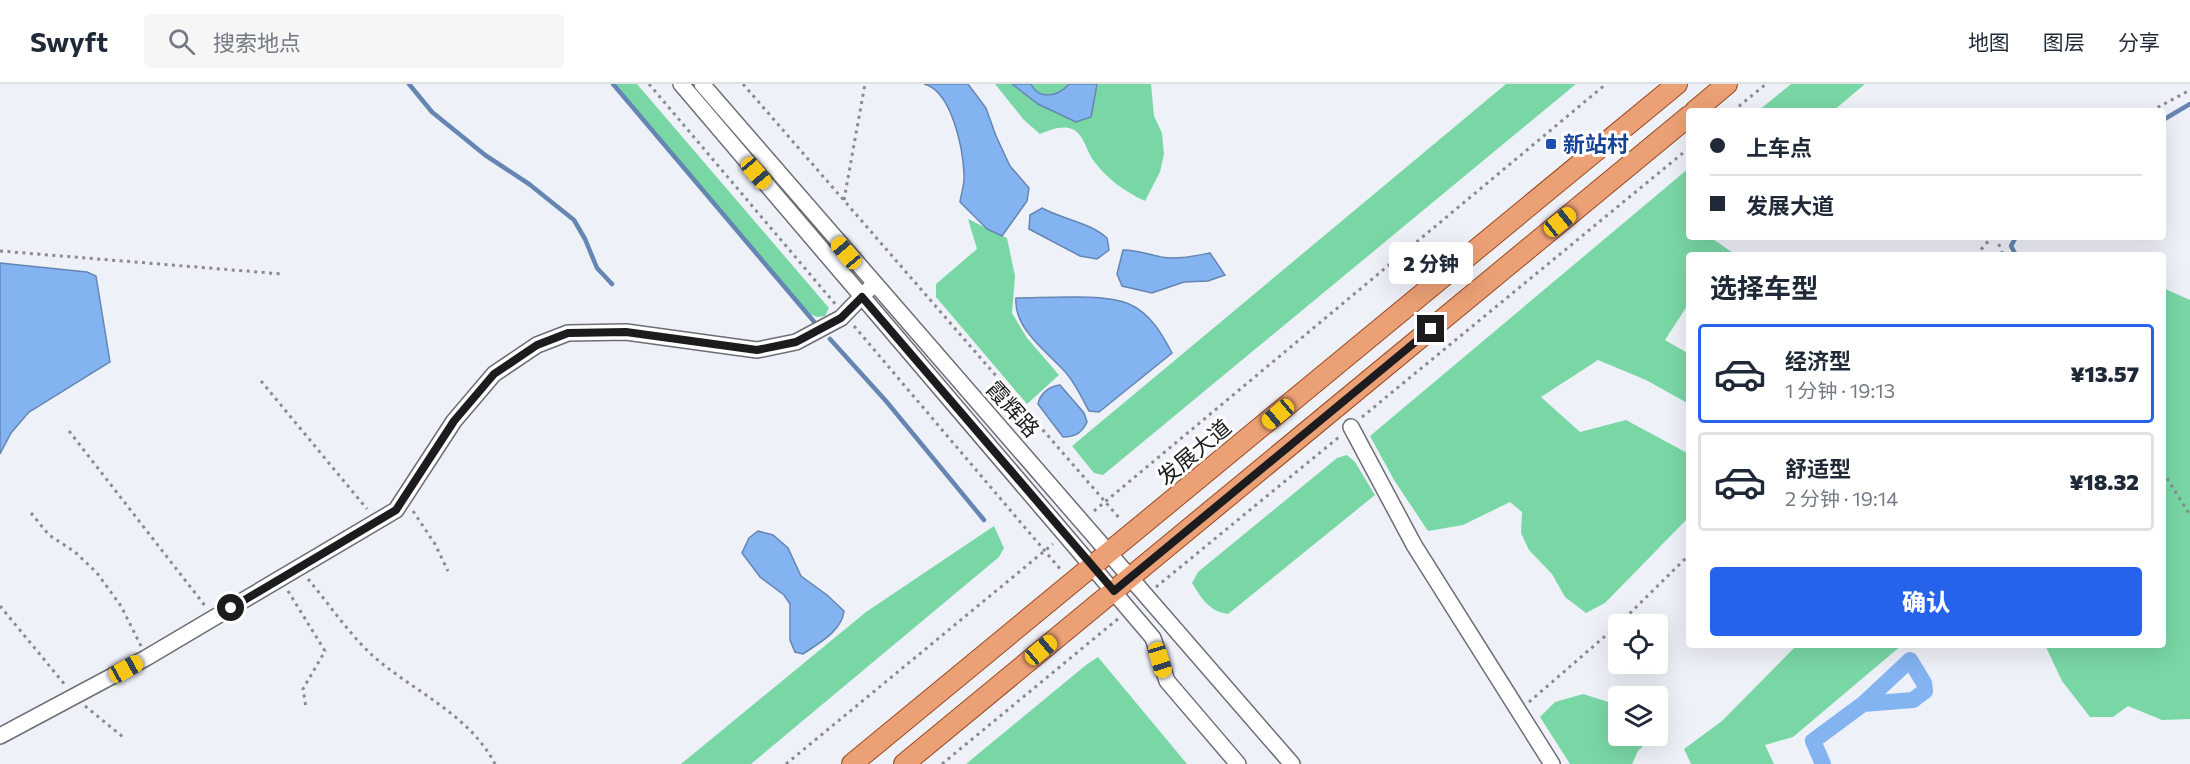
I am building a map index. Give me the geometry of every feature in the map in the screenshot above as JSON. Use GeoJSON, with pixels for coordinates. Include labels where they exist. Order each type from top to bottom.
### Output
{"type":"FeatureCollection","features":[{"type":"Feature","properties":{"kind":"main road","name":"发展大道"},"geometry":{"type":"LineString","coordinates":[[852,764],[1677,84]]}},
{"type":"Feature","properties":{"kind":"main road"},"geometry":{"type":"LineString","coordinates":[[1699,108],[1728,84]]}},
{"type":"Feature","properties":{"kind":"main road"},"geometry":{"type":"LineString","coordinates":[[904,764],[1686,118]]}},
{"type":"Feature","properties":{"kind":"street","name":"霞辉路"},"geometry":{"type":"LineString","coordinates":[[681,84],[1153,638],[1167,681],[1238,764]]}},
{"type":"Feature","properties":{"kind":"street","name":"霞辉路"},"geometry":{"type":"LineString","coordinates":[[702,84],[873,285],[1131,576],[1292,764]]}},
{"type":"Feature","properties":{"kind":"street"},"geometry":{"type":"LineString","coordinates":[[0,736],[146,658],[396,510],[454,421],[494,374],[537,345],[568,333],[626,332],[757,350],[796,342],[844,314],[873,285]]}},
{"type":"Feature","properties":{"kind":"street"},"geometry":{"type":"LineString","coordinates":[[1350,427],[1414,545],[1552,764]]}},
{"type":"Feature","properties":{"kind":"path"},"geometry":{"type":"LineString","coordinates":[[649,84],[1072,583]]}},
{"type":"Feature","properties":{"kind":"path"},"geometry":{"type":"LineString","coordinates":[[743,84],[1133,534]]}},
{"type":"Feature","properties":{"kind":"path"},"geometry":{"type":"LineString","coordinates":[[844,200],[865,84]]}},
{"type":"Feature","properties":{"kind":"path"},"geometry":{"type":"LineString","coordinates":[[1082,521],[1606,84]]}},
{"type":"Feature","properties":{"kind":"path"},"geometry":{"type":"LineString","coordinates":[[1737,108],[1766,84]]}},
{"type":"Feature","properties":{"kind":"path"},"geometry":{"type":"LineString","coordinates":[[2157,108],[2190,90]]}},
{"type":"Feature","properties":{"kind":"path"},"geometry":{"type":"LineString","coordinates":[[1147,595],[1686,150]]}},
{"type":"Feature","properties":{"kind":"path"},"geometry":{"type":"LineString","coordinates":[[1979,252],[1991,240]]}},
{"type":"Feature","properties":{"kind":"path"},"geometry":{"type":"LineString","coordinates":[[0,251],[282,274]]}},
{"type":"Feature","properties":{"kind":"path"},"geometry":{"type":"LineString","coordinates":[[261,381],[377,521]]}},
{"type":"Feature","properties":{"kind":"path"},"geometry":{"type":"LineString","coordinates":[[69,431],[214,618]]}},
{"type":"Feature","properties":{"kind":"path"},"geometry":{"type":"LineString","coordinates":[[2166,477],[2190,515]]}},
{"type":"Feature","properties":{"kind":"path"},"geometry":{"type":"LineString","coordinates":[[404,497],[435,544],[448,571]]}},
{"type":"Feature","properties":{"kind":"path"},"geometry":{"type":"LineString","coordinates":[[31,513],[49,535],[75,552],[97,573],[121,606],[146,658]]}},
{"type":"Feature","properties":{"kind":"path"},"geometry":{"type":"LineString","coordinates":[[786,764],[1065,534]]}},
{"type":"Feature","properties":{"kind":"path"},"geometry":{"type":"LineString","coordinates":[[1154,558],[1170,576]]}},
{"type":"Feature","properties":{"kind":"path"},"geometry":{"type":"LineString","coordinates":[[1629,614],[1686,558]]}},
{"type":"Feature","properties":{"kind":"path"},"geometry":{"type":"LineString","coordinates":[[299,568],[371,654],[408,685],[428,693],[480,740],[495,764]]}},
{"type":"Feature","properties":{"kind":"path"},"geometry":{"type":"LineString","coordinates":[[281,579],[325,651],[303,689],[306,707]]}},
{"type":"Feature","properties":{"kind":"path"},"geometry":{"type":"LineString","coordinates":[[0,606],[75,697],[123,737]]}},
{"type":"Feature","properties":{"kind":"path"},"geometry":{"type":"LineString","coordinates":[[1093,608],[1109,627]]}},
{"type":"Feature","properties":{"kind":"path"},"geometry":{"type":"LineString","coordinates":[[942,764],[1129,609]]}},
{"type":"Feature","properties":{"kind":"path"},"geometry":{"type":"LineString","coordinates":[[1519,711],[1608,634]]}},
{"type":"Feature","properties":{"kind":"green space"},"geometry":{"type":"Polygon","coordinates":[[[613,84],[637,84],[829,308],[825,316],[817,317],[805,312],[613,84]]]}},
{"type":"Feature","properties":{"kind":"green space"},"geometry":{"type":"Polygon","coordinates":[[[995,84],[1151,84],[1154,116],[1162,133],[1164,154],[1160,172],[1145,201],[1123,189],[1104,173],[1093,160],[1076,131],[1060,128],[1040,134],[1024,120],[995,84]]]}},
{"type":"Feature","properties":{"kind":"green space"},"geometry":{"type":"Polygon","coordinates":[[[1506,84],[1576,84],[1103,475],[1094,473],[1072,446],[1506,84]]]}},
{"type":"Feature","properties":{"kind":"green space"},"geometry":{"type":"Polygon","coordinates":[[[1791,84],[1865,84],[1837,108],[1762,108],[1791,84]]]}},
{"type":"Feature","properties":{"kind":"green space"},"geometry":{"type":"Polygon","coordinates":[[[1686,171],[1686,240],[1714,240],[1732,252],[1686,252],[1686,308],[1665,340],[1686,352],[1686,402],[1646,380],[1598,360],[1541,397],[1580,432],[1626,420],[1686,452],[1686,520],[1605,603],[1586,613],[1565,597],[1552,574],[1529,550],[1521,533],[1522,512],[1510,502],[1463,525],[1428,531],[1394,480],[1370,436],[1686,171]]]}},
{"type":"Feature","properties":{"kind":"green space"},"geometry":{"type":"Polygon","coordinates":[[[968,219],[1007,238],[1015,276],[1012,313],[1027,338],[1059,375],[1027,404],[936,297],[936,284],[977,249],[968,219]]]}},
{"type":"Feature","properties":{"kind":"green space"},"geometry":{"type":"Polygon","coordinates":[[[2166,289],[2190,300],[2190,719],[2162,720],[2128,706],[2113,717],[2090,717],[2062,681],[2046,648],[2166,648],[2166,289]]]}},
{"type":"Feature","properties":{"kind":"green space"},"geometry":{"type":"Polygon","coordinates":[[[1347,455],[1355,462],[1375,495],[1228,614],[1216,610],[1207,603],[1192,583],[1198,572],[1337,458],[1347,455]]]}},
{"type":"Feature","properties":{"kind":"green space"},"geometry":{"type":"Polygon","coordinates":[[[994,526],[1004,548],[999,557],[751,764],[681,764],[866,612],[994,526]]]}},
{"type":"Feature","properties":{"kind":"green space"},"geometry":{"type":"Polygon","coordinates":[[[1794,648],[1898,648],[1793,737],[1765,745],[1774,764],[1691,764],[1684,749],[1722,721],[1794,648]]]}},
{"type":"Feature","properties":{"kind":"green space"},"geometry":{"type":"Polygon","coordinates":[[[1098,657],[1187,764],[966,764],[1086,665],[1098,657]]]}},
{"type":"Feature","properties":{"kind":"green space"},"geometry":{"type":"Polygon","coordinates":[[[1583,694],[1608,702],[1608,746],[1643,746],[1632,764],[1570,764],[1540,717],[1555,702],[1583,694]]]}},
{"type":"Feature","properties":{"kind":"water"},"geometry":{"type":"Polygon","coordinates":[[[924,84],[968,84],[986,108],[1010,166],[1029,188],[1027,201],[1002,236],[987,229],[960,202],[964,174],[954,122],[942,98],[934,89],[924,84]]]}},
{"type":"Feature","properties":{"kind":"water"},"geometry":{"type":"Polygon","coordinates":[[[1012,84],[1031,84],[1039,93],[1049,95],[1055,94],[1069,84],[1097,84],[1091,117],[1076,122],[1038,104],[1012,84]]]}},
{"type":"Feature","properties":{"kind":"water"},"geometry":{"type":"Polygon","coordinates":[[[1042,208],[1100,233],[1107,238],[1109,250],[1097,259],[1080,256],[1029,229],[1030,215],[1042,208]]]}},
{"type":"Feature","properties":{"kind":"water"},"geometry":{"type":"Polygon","coordinates":[[[1123,250],[1174,258],[1210,253],[1225,275],[1208,281],[1184,282],[1152,293],[1122,286],[1117,274],[1123,250]]]}},
{"type":"Feature","properties":{"kind":"water"},"geometry":{"type":"Polygon","coordinates":[[[0,263],[87,272],[96,276],[110,362],[29,412],[11,433],[0,454],[0,263]]]}},
{"type":"Feature","properties":{"kind":"water"},"geometry":{"type":"Polygon","coordinates":[[[1090,297],[1129,304],[1149,318],[1172,353],[1099,412],[1089,411],[1067,374],[1026,330],[1020,320],[1016,298],[1090,297]]]}},
{"type":"Feature","properties":{"kind":"water"},"geometry":{"type":"Polygon","coordinates":[[[1060,385],[1084,413],[1087,422],[1078,434],[1063,437],[1038,404],[1046,391],[1060,385]]]}},
{"type":"Feature","properties":{"kind":"water"},"geometry":{"type":"Polygon","coordinates":[[[758,531],[773,535],[788,548],[801,576],[844,611],[839,625],[803,654],[795,652],[790,640],[790,604],[784,595],[760,577],[742,553],[749,538],[758,531]]]}},
{"type":"Feature","properties":{"kind":"waterway"},"geometry":{"type":"LineString","coordinates":[[409,84],[432,112],[485,155],[529,184],[574,220],[597,268],[612,284]]}},
{"type":"Feature","properties":{"kind":"waterway"},"geometry":{"type":"LineString","coordinates":[[613,84],[816,324]]}},
{"type":"Feature","properties":{"kind":"waterway"},"geometry":{"type":"LineString","coordinates":[[2166,118],[2190,104]]}},
{"type":"Feature","properties":{"kind":"waterway"},"geometry":{"type":"LineString","coordinates":[[2014,240],[2011,246],[2014,252]]}},
{"type":"Feature","properties":{"kind":"waterway"},"geometry":{"type":"LineString","coordinates":[[830,339],[886,401],[984,520]]}},
{"type":"Feature","properties":{"kind":"waterway"},"geometry":{"type":"LineString","coordinates":[[1823,764],[1813,741],[1863,704],[1910,660],[1924,683],[1925,691],[1913,700],[1863,704]]}},
{"type":"Feature","properties":{"kind":"place","name":"新站村"},"geometry":{"type":"Point","coordinates":[1551,144]}},
{"type":"Feature","properties":{"kind":"route"},"geometry":{"type":"LineString","coordinates":[[231,608],[396,510],[454,421],[494,374],[537,345],[568,333],[626,332],[757,350],[796,342],[841,318],[862,297],[1114,591],[1431,329]]}}]}
